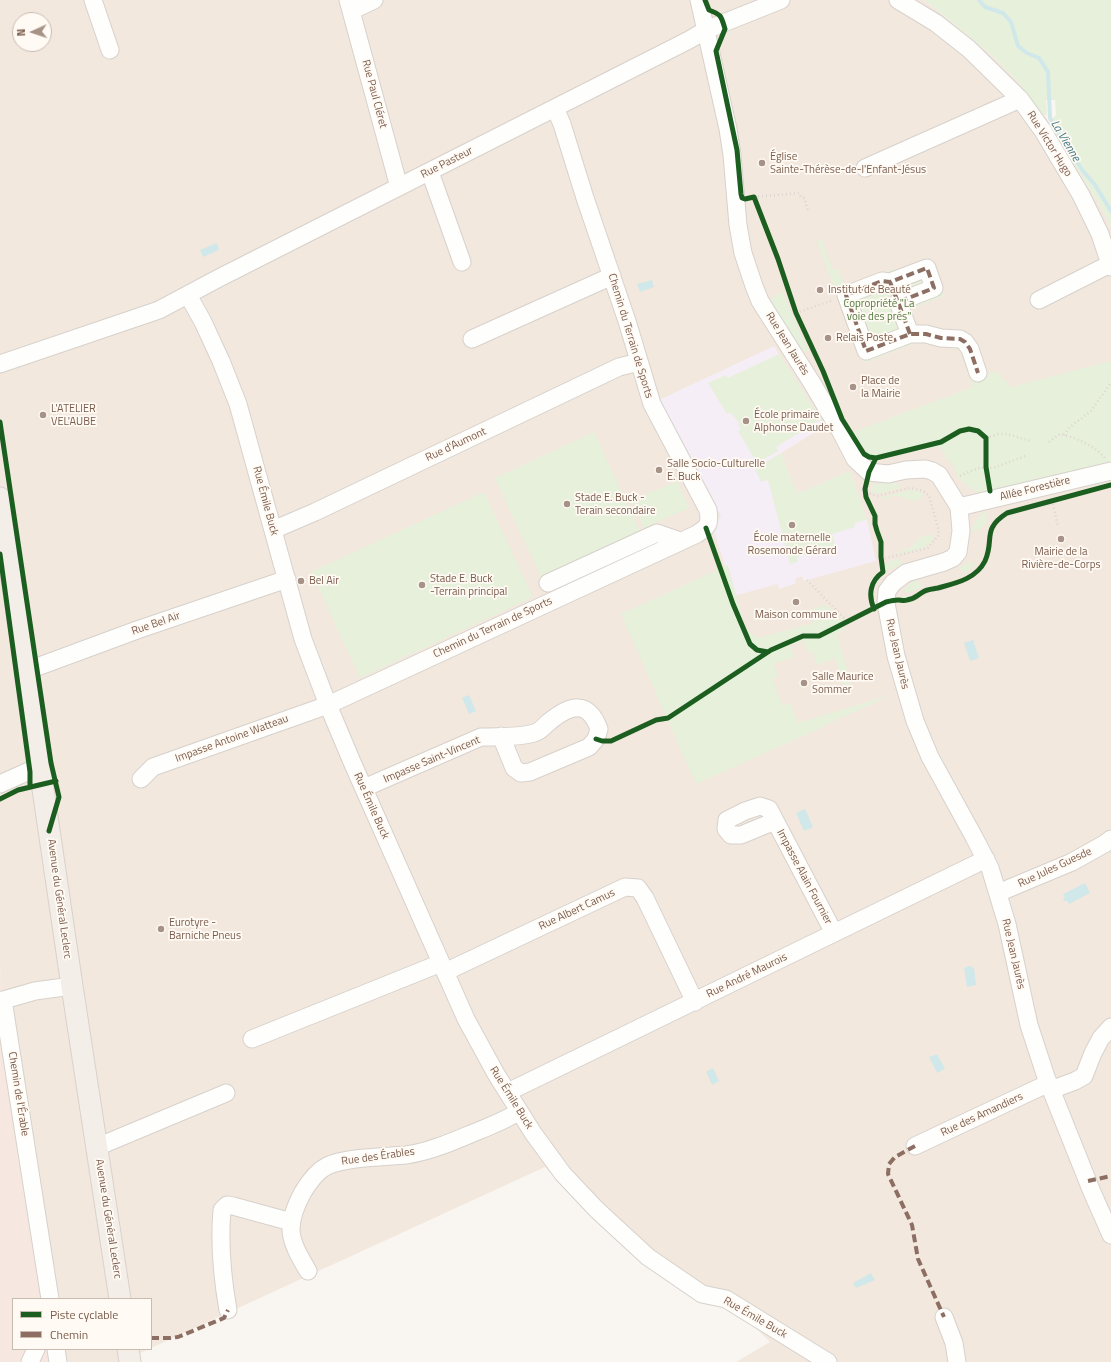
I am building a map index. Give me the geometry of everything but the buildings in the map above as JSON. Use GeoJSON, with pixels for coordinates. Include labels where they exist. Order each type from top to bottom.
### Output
{"type":"FeatureCollection","features":[{"type":"Feature","properties":{"kind":"main road","name":"Avenue du Général Leclerc"},"geometry":{"type":"LineString","coordinates":[[0,498],[2,532],[40,766],[120,1298]]}},
{"type":"Feature","properties":{"kind":"main road"},"geometry":{"type":"LineString","coordinates":[[128,1350],[130,1362]]}},
{"type":"Feature","properties":{"kind":"street"},"geometry":{"type":"LineString","coordinates":[[93,0],[110,50]]}},
{"type":"Feature","properties":{"kind":"street"},"geometry":{"type":"LineString","coordinates":[[349,5],[374,0]]}},
{"type":"Feature","properties":{"kind":"street","name":"Rue Jean Jaurès"},"geometry":{"type":"LineString","coordinates":[[700,0],[728,129],[732,155],[738,225],[743,253],[760,300],[812,383],[855,459],[869,472],[888,474],[906,470],[925,469],[932,471],[938,475],[959,507],[961,531],[958,552],[953,558],[906,573],[893,583],[886,591],[886,603],[896,656],[915,721],[930,757],[990,868],[1007,924],[1029,1025],[1050,1087],[1111,1236]]}},
{"type":"Feature","properties":{"kind":"street"},"geometry":{"type":"LineString","coordinates":[[706,30],[781,0]]}},
{"type":"Feature","properties":{"kind":"street","name":"Rue Victor Hugo"},"geometry":{"type":"LineString","coordinates":[[898,0],[936,23],[969,49],[1020,99],[1043,131],[1081,195],[1100,234],[1111,265]]}},
{"type":"Feature","properties":{"kind":"street","name":"Rue Paul Cléret"},"geometry":{"type":"LineString","coordinates":[[349,5],[399,187]]}},
{"type":"Feature","properties":{"kind":"street","name":"Rue Pasteur"},"geometry":{"type":"LineString","coordinates":[[188,295],[706,30]]}},
{"type":"Feature","properties":{"kind":"street"},"geometry":{"type":"LineString","coordinates":[[865,168],[1020,99]]}},
{"type":"Feature","properties":{"kind":"street","name":"Chemin du Terrain de Sports"},"geometry":{"type":"LineString","coordinates":[[328,705],[697,534],[706,528],[709,518],[708,510],[652,404],[627,321],[562,124],[555,108]]}},
{"type":"Feature","properties":{"kind":"street"},"geometry":{"type":"LineString","coordinates":[[430,172],[462,262]]}},
{"type":"Feature","properties":{"kind":"street"},"geometry":{"type":"LineString","coordinates":[[1039,300],[1111,265]]}},
{"type":"Feature","properties":{"kind":"street"},"geometry":{"type":"LineString","coordinates":[[898,302],[934,288],[927,268],[890,282],[882,281],[846,295],[866,351],[910,334],[926,334],[940,338],[960,339],[965,342],[970,350],[978,373]]}},
{"type":"Feature","properties":{"kind":"street"},"geometry":{"type":"LineString","coordinates":[[472,338],[612,276]]}},
{"type":"Feature","properties":{"kind":"street"},"geometry":{"type":"LineString","coordinates":[[890,282],[910,334]]}},
{"type":"Feature","properties":{"kind":"street"},"geometry":{"type":"LineString","coordinates":[[0,364],[159,310],[188,295]]}},
{"type":"Feature","properties":{"kind":"street","name":"Rue Émile Buck"},"geometry":{"type":"LineString","coordinates":[[188,295],[203,322],[221,361],[238,404],[303,639],[328,705],[466,1019],[496,1074],[533,1133],[563,1174],[597,1210],[648,1257],[702,1294],[726,1299],[828,1362]]}},
{"type":"Feature","properties":{"kind":"street","name":"Rue d'Aumont"},"geometry":{"type":"LineString","coordinates":[[273,530],[316,512],[619,367],[639,362]]}},
{"type":"Feature","properties":{"kind":"street","name":"Allée Forestière"},"geometry":{"type":"LineString","coordinates":[[959,507],[1052,497],[1111,471]]}},
{"type":"Feature","properties":{"kind":"street","name":"Chemin du Terrain de Sports"},"geometry":{"type":"LineString","coordinates":[[548,583],[658,533],[680,541]]}},
{"type":"Feature","properties":{"kind":"street","name":"Rue Bel Air"},"geometry":{"type":"LineString","coordinates":[[25,669],[37,667],[137,630],[287,579]]}},
{"type":"Feature","properties":{"kind":"street","name":"Impasse Antoine Watteau"},"geometry":{"type":"LineString","coordinates":[[140,779],[153,767],[328,705]]}},
{"type":"Feature","properties":{"kind":"street","name":"Impasse Saint-Vincent"},"geometry":{"type":"LineString","coordinates":[[364,788],[481,738],[501,736],[515,737],[536,733],[550,721],[567,710],[579,708],[589,711],[595,719],[599,729],[596,739],[589,747],[530,772],[521,774],[514,768],[501,736]]}},
{"type":"Feature","properties":{"kind":"street"},"geometry":{"type":"LineString","coordinates":[[0,784],[40,766]]}},
{"type":"Feature","properties":{"kind":"street","name":"Impasse Alain Fournier"},"geometry":{"type":"LineString","coordinates":[[775,821],[834,933]]}},
{"type":"Feature","properties":{"kind":"street","name":"Rue Jules Guesde"},"geometry":{"type":"LineString","coordinates":[[998,894],[1072,862],[1111,839]]}},
{"type":"Feature","properties":{"kind":"street","name":"Rue André Maurois"},"geometry":{"type":"LineString","coordinates":[[508,1092],[986,859]]}},
{"type":"Feature","properties":{"kind":"street","name":"Rue Albert Camus"},"geometry":{"type":"LineString","coordinates":[[443,968],[625,887],[638,888],[645,898],[695,1002]]}},
{"type":"Feature","properties":{"kind":"street"},"geometry":{"type":"LineString","coordinates":[[252,1039],[443,968]]}},
{"type":"Feature","properties":{"kind":"street"},"geometry":{"type":"LineString","coordinates":[[2,1000],[35,991],[72,986]]}},
{"type":"Feature","properties":{"kind":"street","name":"Chemin de l'Érable"},"geometry":{"type":"LineString","coordinates":[[2,1000],[50,1298]]}},
{"type":"Feature","properties":{"kind":"street","name":"Rue des Amandiers"},"geometry":{"type":"LineString","coordinates":[[915,1146],[1050,1087],[1075,1081],[1084,1076],[1093,1053],[1111,1027]]}},
{"type":"Feature","properties":{"kind":"street"},"geometry":{"type":"LineString","coordinates":[[97,1147],[226,1093]]}},
{"type":"Feature","properties":{"kind":"street","name":"Rue des Érables"},"geometry":{"type":"LineString","coordinates":[[308,1271],[294,1248],[290,1227],[295,1207],[310,1181],[327,1166],[342,1161],[408,1154],[447,1144],[507,1118],[519,1111]]}},
{"type":"Feature","properties":{"kind":"street"},"geometry":{"type":"LineString","coordinates":[[228,1310],[221,1265],[220,1232],[222,1210],[227,1205],[292,1221]]}},
{"type":"Feature","properties":{"kind":"street"},"geometry":{"type":"LineString","coordinates":[[944,1317],[954,1342],[957,1362]]}},
{"type":"Feature","properties":{"kind":"street"},"geometry":{"type":"LineString","coordinates":[[30,1362],[36,1350]]}},
{"type":"Feature","properties":{"kind":"street"},"geometry":{"type":"LineString","coordinates":[[56,1350],[58,1362]]}},
{"type":"Feature","properties":{"kind":"path"},"geometry":{"type":"LineString","coordinates":[[754,197],[800,193],[801,197],[804,198],[808,211]]}},
{"type":"Feature","properties":{"kind":"path"},"geometry":{"type":"LineString","coordinates":[[796,313],[846,295]]}},
{"type":"Feature","properties":{"kind":"path"},"geometry":{"type":"LineString","coordinates":[[1064,435],[1070,428],[1091,412],[1111,383]]}},
{"type":"Feature","properties":{"kind":"path"},"geometry":{"type":"LineString","coordinates":[[986,438],[998,434],[1007,434],[1030,441]]}},
{"type":"Feature","properties":{"kind":"path"},"geometry":{"type":"LineString","coordinates":[[1048,442],[1060,434],[1081,441],[1095,448],[1108,460],[1111,471]]}},
{"type":"Feature","properties":{"kind":"path"},"geometry":{"type":"LineString","coordinates":[[960,476],[978,468],[993,468],[1028,455]]}},
{"type":"Feature","properties":{"kind":"path"},"geometry":{"type":"LineString","coordinates":[[866,492],[877,496],[910,488],[923,491],[929,495],[938,528],[938,535],[928,548],[882,560]]}},
{"type":"Feature","properties":{"kind":"path"},"geometry":{"type":"LineString","coordinates":[[1052,497],[1058,526]]}},
{"type":"Feature","properties":{"kind":"path"},"geometry":{"type":"LineString","coordinates":[[938,535],[943,535]]}},
{"type":"Feature","properties":{"kind":"path"},"geometry":{"type":"LineString","coordinates":[[807,580],[848,621]]}},
{"type":"Feature","properties":{"kind":"shaded area"},"geometry":{"type":"Polygon","coordinates":[[[0,0],[925,0],[995,58],[1021,85],[1040,116],[1045,116],[1100,205],[1111,227],[1111,1362],[736,1362],[770,1342],[726,1299],[608,1232],[545,1167],[152,1348],[152,1298],[50,1298],[0,968],[0,0]]]}},
{"type":"Feature","properties":{"kind":"shaded area"},"geometry":{"type":"Polygon","coordinates":[[[774,346],[825,426],[781,453],[797,494],[850,471],[867,520],[876,561],[804,581],[802,576],[795,579],[796,583],[779,589],[777,584],[734,596],[714,530],[721,515],[707,496],[659,400],[774,346]]]}},
{"type":"Feature","properties":{"kind":"shaded area"},"geometry":{"type":"Polygon","coordinates":[[[0,968],[54,1298],[12,1298],[12,1350],[60,1350],[61,1362],[0,1362],[0,968]]]}},
{"type":"Feature","properties":{"kind":"shaded area"},"geometry":{"type":"Polygon","coordinates":[[[58,1350],[147,1350],[121,1362],[59,1362],[58,1350]]]}},
{"type":"Feature","properties":{"kind":"green space"},"geometry":{"type":"Polygon","coordinates":[[[925,0],[1111,0],[1111,227],[1100,205],[1049,122],[1056,115],[1055,100],[1046,100],[1047,115],[1040,116],[1021,85],[995,58],[925,0]]]}},
{"type":"Feature","properties":{"kind":"green space","name":"Copropriété \"La voie des prés\""},"geometry":{"type":"Polygon","coordinates":[[[822,239],[833,270],[838,268],[846,288],[894,269],[896,273],[931,259],[945,296],[910,309],[917,329],[973,340],[987,373],[997,372],[1011,387],[1111,361],[1111,462],[989,493],[978,493],[959,480],[953,465],[946,459],[944,452],[940,448],[934,447],[877,460],[868,454],[853,432],[973,387],[960,351],[943,344],[923,340],[865,363],[840,293],[835,290],[817,241],[822,239]]]}},
{"type":"Feature","properties":{"kind":"green space"},"geometry":{"type":"Polygon","coordinates":[[[783,292],[798,329],[809,350],[798,354],[766,303],[779,293],[783,292]]]}},
{"type":"Feature","properties":{"kind":"green space"},"geometry":{"type":"Polygon","coordinates":[[[779,354],[821,419],[776,447],[778,451],[757,463],[738,431],[741,429],[738,424],[739,423],[730,412],[727,414],[708,383],[726,375],[728,378],[779,354]]]}},
{"type":"Feature","properties":{"kind":"green space","name":"Stade E. Buck - Terain secondaire"},"geometry":{"type":"Polygon","coordinates":[[[594,432],[640,531],[541,577],[495,478],[594,432]]]}},
{"type":"Feature","properties":{"kind":"green space"},"geometry":{"type":"Polygon","coordinates":[[[781,453],[797,494],[850,471],[867,520],[854,523],[855,527],[832,534],[835,546],[797,557],[798,562],[790,564],[768,480],[761,482],[754,467],[759,466],[781,453]]]}},
{"type":"Feature","properties":{"kind":"green space"},"geometry":{"type":"Polygon","coordinates":[[[677,481],[689,508],[644,528],[631,501],[677,481]]]}},
{"type":"Feature","properties":{"kind":"green space"},"geometry":{"type":"Polygon","coordinates":[[[895,481],[901,488],[878,494],[871,491],[871,485],[895,481]]]}},
{"type":"Feature","properties":{"kind":"green space"},"geometry":{"type":"Polygon","coordinates":[[[910,490],[918,491],[923,494],[923,496],[915,501],[897,496],[882,500],[881,497],[910,490]]]}},
{"type":"Feature","properties":{"kind":"green space","name":"Stade E. Buck -Terrain principal"},"geometry":{"type":"Polygon","coordinates":[[[484,492],[533,597],[360,678],[311,572],[484,492]]]}},
{"type":"Feature","properties":{"kind":"green space"},"geometry":{"type":"Polygon","coordinates":[[[986,509],[986,522],[980,530],[971,532],[976,520],[986,509]]]}},
{"type":"Feature","properties":{"kind":"green space"},"geometry":{"type":"Polygon","coordinates":[[[932,535],[934,539],[927,546],[913,551],[897,553],[911,547],[920,537],[932,535]]]}},
{"type":"Feature","properties":{"kind":"green space"},"geometry":{"type":"Polygon","coordinates":[[[898,558],[904,566],[895,567],[887,571],[885,567],[887,562],[898,558]]]}},
{"type":"Feature","properties":{"kind":"green space"},"geometry":{"type":"Polygon","coordinates":[[[968,562],[975,564],[964,573],[959,568],[968,562]]]}},
{"type":"Feature","properties":{"kind":"green space"},"geometry":{"type":"Polygon","coordinates":[[[728,565],[745,628],[758,638],[813,623],[814,608],[826,605],[843,621],[845,630],[837,634],[851,683],[844,686],[835,658],[817,665],[812,651],[807,652],[803,641],[790,645],[794,657],[774,664],[778,677],[773,679],[782,706],[791,703],[798,723],[890,695],[821,728],[696,784],[621,614],[728,565]]]}},
{"type":"Feature","properties":{"kind":"green space"},"geometry":{"type":"Polygon","coordinates":[[[915,579],[922,586],[910,592],[903,590],[915,579]]]}},
{"type":"Feature","properties":{"kind":"water"},"geometry":{"type":"Polygon","coordinates":[[[217,243],[219,250],[203,257],[200,250],[217,243]]]}},
{"type":"Feature","properties":{"kind":"water"},"geometry":{"type":"Polygon","coordinates":[[[652,280],[654,287],[640,292],[637,284],[652,280]]]}},
{"type":"Feature","properties":{"kind":"water"},"geometry":{"type":"Polygon","coordinates":[[[973,640],[979,658],[970,661],[964,643],[973,640]]]}},
{"type":"Feature","properties":{"kind":"water"},"geometry":{"type":"Polygon","coordinates":[[[469,695],[476,711],[469,714],[462,698],[469,695]]]}},
{"type":"Feature","properties":{"kind":"water"},"geometry":{"type":"Polygon","coordinates":[[[805,809],[813,827],[804,831],[796,813],[805,809]]]}},
{"type":"Feature","properties":{"kind":"water"},"geometry":{"type":"Polygon","coordinates":[[[1085,883],[1090,893],[1069,904],[1067,901],[1064,901],[1063,899],[1065,897],[1063,894],[1085,883]]]}},
{"type":"Feature","properties":{"kind":"water"},"geometry":{"type":"Polygon","coordinates":[[[969,966],[974,968],[976,985],[967,987],[964,968],[969,966]]]}},
{"type":"Feature","properties":{"kind":"water"},"geometry":{"type":"Polygon","coordinates":[[[937,1054],[945,1069],[937,1073],[929,1057],[937,1054]]]}},
{"type":"Feature","properties":{"kind":"water"},"geometry":{"type":"Polygon","coordinates":[[[713,1068],[719,1081],[712,1085],[706,1072],[713,1068]]]}},
{"type":"Feature","properties":{"kind":"water"},"geometry":{"type":"Polygon","coordinates":[[[871,1273],[875,1280],[856,1288],[853,1283],[871,1273]]]}},
{"type":"Feature","properties":{"kind":"waterway","name":"La Vienne"},"geometry":{"type":"LineString","coordinates":[[979,0],[985,7],[1003,13],[1011,22],[1018,46],[1027,53],[1039,58],[1048,72],[1050,118],[1063,141],[1083,171],[1095,185],[1111,211]]}},
{"type":"Feature","properties":{"kind":"marked path"},"geometry":{"type":"LineString","coordinates":[[910,334],[898,302],[934,288],[927,268],[890,282],[882,281],[846,295],[866,351],[910,334],[926,334],[941,338],[960,339],[965,342],[970,349],[978,373]]}},
{"type":"Feature","properties":{"kind":"marked path"},"geometry":{"type":"LineString","coordinates":[[890,282],[898,302]]}},
{"type":"Feature","properties":{"kind":"marked path"},"geometry":{"type":"LineString","coordinates":[[915,1146],[895,1157],[889,1164],[888,1174],[912,1225],[918,1259],[944,1317]]}},
{"type":"Feature","properties":{"kind":"marked path"},"geometry":{"type":"LineString","coordinates":[[1088,1181],[1111,1176]]}},
{"type":"Feature","properties":{"kind":"marked path"},"geometry":{"type":"LineString","coordinates":[[152,1338],[178,1337],[224,1318],[228,1310]]}},
{"type":"Feature","properties":{"kind":"cycle path"},"geometry":{"type":"LineString","coordinates":[[705,0],[709,10],[720,16],[725,29],[716,51],[737,150],[742,198],[745,199],[754,197],[778,259],[796,313],[823,371],[842,419],[864,454],[869,457],[876,458],[941,442],[960,431],[969,429],[978,431],[986,438],[986,467],[990,491]]}},
{"type":"Feature","properties":{"kind":"cycle path"},"geometry":{"type":"LineString","coordinates":[[0,422],[51,763],[59,797],[49,831]]}},
{"type":"Feature","properties":{"kind":"cycle path"},"geometry":{"type":"LineString","coordinates":[[874,609],[871,599],[871,589],[875,580],[883,572],[881,542],[875,524],[875,516],[866,497],[865,489],[869,472],[876,458]]}},
{"type":"Feature","properties":{"kind":"cycle path"},"geometry":{"type":"LineString","coordinates":[[596,739],[611,741],[656,720],[668,718],[771,650],[803,636],[819,636],[886,602],[914,598],[926,590],[952,584],[971,576],[985,561],[988,553],[991,530],[999,519],[1007,513],[1111,485]]}},
{"type":"Feature","properties":{"kind":"cycle path"},"geometry":{"type":"LineString","coordinates":[[706,528],[733,604],[750,644],[757,650],[768,652]]}},
{"type":"Feature","properties":{"kind":"cycle path"},"geometry":{"type":"LineString","coordinates":[[0,554],[30,772],[30,787]]}},
{"type":"Feature","properties":{"kind":"cycle path"},"geometry":{"type":"LineString","coordinates":[[0,799],[18,790],[56,781]]}},
{"type":"Feature","properties":{"kind":"place","name":"Église Sainte-Thérèse-de-l'Enfant-Jésus"},"geometry":{"type":"Point","coordinates":[762,163]}},
{"type":"Feature","properties":{"kind":"place","name":"Institut de Beauté"},"geometry":{"type":"Point","coordinates":[820,290]}},
{"type":"Feature","properties":{"kind":"place","name":"Relais Poste"},"geometry":{"type":"Point","coordinates":[828,338]}},
{"type":"Feature","properties":{"kind":"place","name":"Place de la Mairie"},"geometry":{"type":"Point","coordinates":[853,387]}},
{"type":"Feature","properties":{"kind":"place","name":"L'ATELIER VEL'AUBE"},"geometry":{"type":"Point","coordinates":[43,415]}},
{"type":"Feature","properties":{"kind":"place","name":"École primaire Alphonse Daudet"},"geometry":{"type":"Point","coordinates":[746,421]}},
{"type":"Feature","properties":{"kind":"place","name":"Salle Socio-Culturelle E. Buck"},"geometry":{"type":"Point","coordinates":[659,470]}},
{"type":"Feature","properties":{"kind":"place","name":"Stade E. Buck - Terain secondaire"},"geometry":{"type":"Point","coordinates":[567,504]}},
{"type":"Feature","properties":{"kind":"place","name":"École maternelle Rosemonde Gérard"},"geometry":{"type":"Point","coordinates":[792,525]}},
{"type":"Feature","properties":{"kind":"place","name":"Mairie de la Rivière-de-Corps"},"geometry":{"type":"Point","coordinates":[1061,539]}},
{"type":"Feature","properties":{"kind":"place","name":"Bel Air"},"geometry":{"type":"Point","coordinates":[301,581]}},
{"type":"Feature","properties":{"kind":"place","name":"Stade E. Buck -Terrain principal"},"geometry":{"type":"Point","coordinates":[422,585]}},
{"type":"Feature","properties":{"kind":"place","name":"Maison commune"},"geometry":{"type":"Point","coordinates":[796,602]}},
{"type":"Feature","properties":{"kind":"place","name":"Salle Maurice Sommer"},"geometry":{"type":"Point","coordinates":[804,683]}},
{"type":"Feature","properties":{"kind":"place","name":"Eurotyre - Barniche Pneus"},"geometry":{"type":"Point","coordinates":[161,929]}}]}
